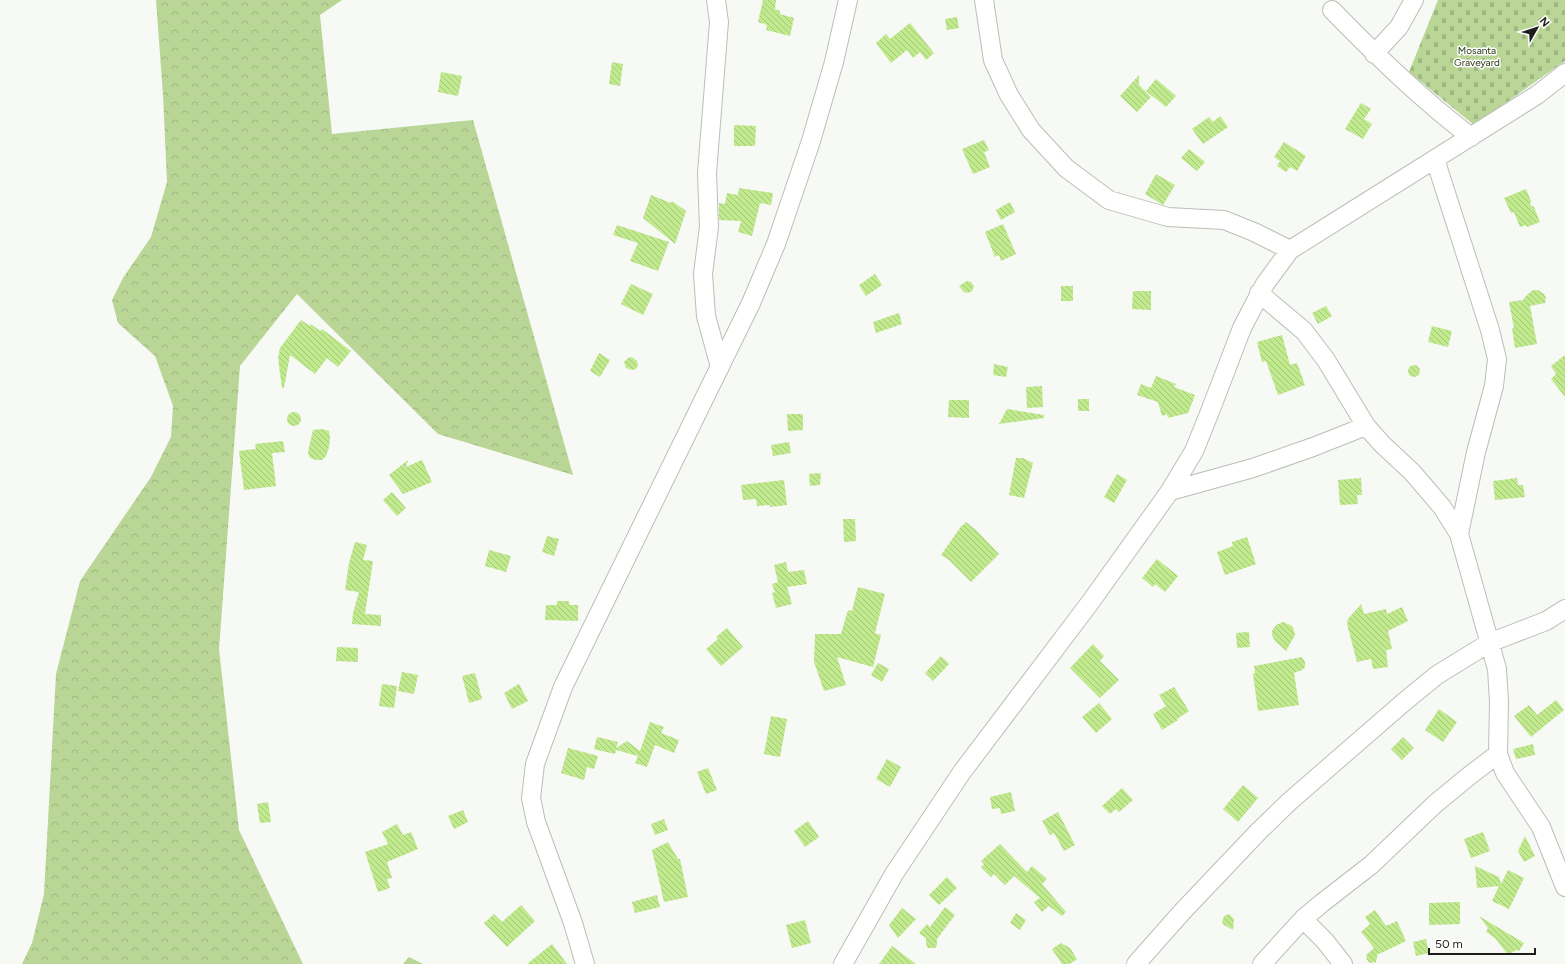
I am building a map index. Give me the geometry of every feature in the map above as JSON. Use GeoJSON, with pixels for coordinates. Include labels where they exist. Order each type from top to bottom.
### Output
{"type":"FeatureCollection","features":[{"type":"Feature","properties":{"kind":"street"},"geometry":{"type":"LineString","coordinates":[[716,0],[719,22],[707,173],[709,228],[703,274],[706,316],[720,368]]}},
{"type":"Feature","properties":{"kind":"street"},"geometry":{"type":"LineString","coordinates":[[584,964],[573,923],[536,822],[531,798],[535,764],[563,687],[720,368],[751,303],[776,244],[811,141],[834,62],[848,0]]}},
{"type":"Feature","properties":{"kind":"street"},"geometry":{"type":"LineString","coordinates":[[984,0],[993,60],[1008,94],[1031,130],[1066,168],[1109,200],[1168,217],[1224,220],[1254,232],[1290,250]]}},
{"type":"Feature","properties":{"kind":"street"},"geometry":{"type":"LineString","coordinates":[[1374,54],[1399,27],[1414,0]]}},
{"type":"Feature","properties":{"kind":"street"},"geometry":{"type":"LineString","coordinates":[[1332,10],[1374,54],[1439,113],[1471,136]]}},
{"type":"Feature","properties":{"kind":"street"},"geometry":{"type":"LineString","coordinates":[[843,964],[894,874],[962,772],[1089,604],[1170,491],[1194,451],[1242,328],[1259,293],[1290,250],[1537,95],[1565,73]]}},
{"type":"Feature","properties":{"kind":"street"},"geometry":{"type":"LineString","coordinates":[[1435,159],[1490,330],[1497,359],[1494,386],[1476,452],[1460,534]]}},
{"type":"Feature","properties":{"kind":"street"},"geometry":{"type":"LineString","coordinates":[[1259,293],[1304,331],[1326,360],[1366,426],[1382,444],[1412,472],[1442,507],[1460,534],[1489,643],[1498,669],[1498,754],[1504,773],[1540,827],[1565,887]]}},
{"type":"Feature","properties":{"kind":"street"},"geometry":{"type":"LineString","coordinates":[[1170,491],[1253,468],[1313,447],[1366,426]]}},
{"type":"Feature","properties":{"kind":"street"},"geometry":{"type":"LineString","coordinates":[[1136,964],[1258,832],[1290,801],[1404,702],[1437,675],[1489,643],[1546,621],[1565,609]]}},
{"type":"Feature","properties":{"kind":"street"},"geometry":{"type":"LineString","coordinates":[[1262,964],[1304,919],[1371,865],[1435,804],[1498,754]]}},
{"type":"Feature","properties":{"kind":"street"},"geometry":{"type":"LineString","coordinates":[[1304,919],[1325,941],[1343,964]]}},
{"type":"Feature","properties":{"kind":"green space"},"geometry":{"type":"Polygon","coordinates":[[[156,0],[342,0],[320,15],[332,134],[473,120],[573,475],[438,434],[297,294],[240,366],[219,649],[239,830],[303,964],[22,964],[32,943],[44,894],[56,674],[80,581],[151,477],[171,437],[173,406],[155,356],[118,323],[112,300],[123,278],[151,237],[167,182],[163,95],[156,0]]]}},
{"type":"Feature","properties":{"kind":"green space","name":"Mosanta Graveyard"},"geometry":{"type":"Polygon","coordinates":[[[1438,0],[1565,0],[1565,61],[1474,125],[1409,72],[1438,0]]]}},
{"type":"Feature","properties":{"kind":"green space"},"geometry":{"type":"Polygon","coordinates":[[[409,957],[423,964],[403,964],[409,957]]]}},
{"type":"Feature","properties":{"kind":"building"},"geometry":{"type":"Polygon","coordinates":[[[763,0],[776,0],[775,9],[780,11],[780,14],[794,18],[790,36],[766,30],[767,25],[758,22],[763,0]]]}},
{"type":"Feature","properties":{"kind":"building"},"geometry":{"type":"Polygon","coordinates":[[[957,17],[959,28],[947,30],[945,19],[957,17]]]}},
{"type":"Feature","properties":{"kind":"building"},"geometry":{"type":"Polygon","coordinates":[[[910,23],[934,53],[926,60],[920,52],[913,58],[907,50],[891,63],[876,43],[886,34],[890,39],[910,23]]]}},
{"type":"Feature","properties":{"kind":"building"},"geometry":{"type":"Polygon","coordinates":[[[612,62],[623,64],[620,86],[609,84],[612,62]]]}},
{"type":"Feature","properties":{"kind":"building"},"geometry":{"type":"Polygon","coordinates":[[[441,72],[462,76],[458,96],[438,92],[441,72]]]}},
{"type":"Feature","properties":{"kind":"building"},"geometry":{"type":"Polygon","coordinates":[[[1139,75],[1139,85],[1151,97],[1137,112],[1120,96],[1139,75]]]}},
{"type":"Feature","properties":{"kind":"building"},"geometry":{"type":"Polygon","coordinates":[[[1156,79],[1176,96],[1166,107],[1146,91],[1156,79]]]}},
{"type":"Feature","properties":{"kind":"building"},"geometry":{"type":"Polygon","coordinates":[[[1361,103],[1371,109],[1364,119],[1372,124],[1363,139],[1345,129],[1361,103]]]}},
{"type":"Feature","properties":{"kind":"building"},"geometry":{"type":"Polygon","coordinates":[[[1220,116],[1228,127],[1203,144],[1192,129],[1209,117],[1213,122],[1220,116]]]}},
{"type":"Feature","properties":{"kind":"building"},"geometry":{"type":"Polygon","coordinates":[[[734,125],[756,126],[755,146],[734,146],[734,125]]]}},
{"type":"Feature","properties":{"kind":"building"},"geometry":{"type":"Polygon","coordinates":[[[984,140],[989,150],[984,152],[990,167],[973,174],[962,149],[984,140]]]}},
{"type":"Feature","properties":{"kind":"building"},"geometry":{"type":"Polygon","coordinates":[[[1284,142],[1306,156],[1297,171],[1290,167],[1286,172],[1277,166],[1280,161],[1274,157],[1284,142]]]}},
{"type":"Feature","properties":{"kind":"building"},"geometry":{"type":"Polygon","coordinates":[[[1189,149],[1205,162],[1197,171],[1181,158],[1189,149]]]}},
{"type":"Feature","properties":{"kind":"building"},"geometry":{"type":"Polygon","coordinates":[[[1156,174],[1175,185],[1163,205],[1145,194],[1156,174]]]}},
{"type":"Feature","properties":{"kind":"building"},"geometry":{"type":"Polygon","coordinates":[[[739,188],[773,193],[771,205],[760,203],[752,236],[738,232],[741,221],[719,220],[719,203],[725,204],[727,193],[738,195],[739,188]]]}},
{"type":"Feature","properties":{"kind":"building"},"geometry":{"type":"Polygon","coordinates":[[[1526,189],[1531,201],[1530,205],[1534,207],[1540,222],[1527,227],[1526,225],[1520,227],[1514,212],[1511,213],[1504,198],[1526,189]]]}},
{"type":"Feature","properties":{"kind":"building"},"geometry":{"type":"Polygon","coordinates":[[[651,195],[671,203],[672,201],[686,211],[675,244],[643,218],[651,195]]]}},
{"type":"Feature","properties":{"kind":"building"},"geometry":{"type":"Polygon","coordinates":[[[1010,202],[1015,212],[1001,220],[996,210],[1010,202]]]}},
{"type":"Feature","properties":{"kind":"building"},"geometry":{"type":"Polygon","coordinates":[[[1003,224],[1016,254],[1001,261],[999,255],[995,257],[985,232],[1003,224]]]}},
{"type":"Feature","properties":{"kind":"building"},"geometry":{"type":"Polygon","coordinates":[[[617,225],[669,242],[658,271],[630,261],[638,243],[613,235],[617,225]]]}},
{"type":"Feature","properties":{"kind":"building"},"geometry":{"type":"Polygon","coordinates":[[[875,274],[882,285],[866,296],[859,285],[875,274]]]}},
{"type":"Feature","properties":{"kind":"building"},"geometry":{"type":"Polygon","coordinates":[[[967,281],[971,282],[974,286],[972,291],[968,293],[964,292],[959,286],[967,281]]]}},
{"type":"Feature","properties":{"kind":"building"},"geometry":{"type":"Polygon","coordinates":[[[631,284],[653,294],[643,315],[621,304],[631,284]]]}},
{"type":"Feature","properties":{"kind":"building"},"geometry":{"type":"Polygon","coordinates":[[[1061,286],[1073,286],[1073,301],[1061,301],[1061,286]]]}},
{"type":"Feature","properties":{"kind":"building"},"geometry":{"type":"Polygon","coordinates":[[[1533,290],[1538,290],[1544,294],[1546,298],[1545,303],[1530,306],[1537,344],[1515,348],[1512,328],[1514,328],[1509,302],[1523,300],[1533,290]]]}},
{"type":"Feature","properties":{"kind":"building"},"geometry":{"type":"Polygon","coordinates":[[[1133,291],[1151,291],[1151,310],[1132,309],[1133,291]]]}},
{"type":"Feature","properties":{"kind":"building"},"geometry":{"type":"Polygon","coordinates":[[[1326,306],[1332,316],[1318,324],[1312,313],[1326,306]]]}},
{"type":"Feature","properties":{"kind":"building"},"geometry":{"type":"Polygon","coordinates":[[[899,313],[902,324],[876,333],[873,322],[899,313]]]}},
{"type":"Feature","properties":{"kind":"building"},"geometry":{"type":"Polygon","coordinates":[[[301,320],[310,326],[311,324],[320,331],[322,329],[351,351],[338,367],[327,358],[315,374],[290,355],[284,388],[282,388],[278,358],[280,348],[301,320]]]}},
{"type":"Feature","properties":{"kind":"building"},"geometry":{"type":"Polygon","coordinates":[[[1432,326],[1452,331],[1448,347],[1428,342],[1432,326]]]}},
{"type":"Feature","properties":{"kind":"building"},"geometry":{"type":"Polygon","coordinates":[[[1282,335],[1290,365],[1297,363],[1305,385],[1278,395],[1266,361],[1262,362],[1257,342],[1282,335]]]}},
{"type":"Feature","properties":{"kind":"building"},"geometry":{"type":"Polygon","coordinates":[[[599,353],[610,360],[600,377],[590,371],[599,353]]]}},
{"type":"Feature","properties":{"kind":"building"},"geometry":{"type":"Polygon","coordinates":[[[1565,355],[1565,397],[1551,379],[1556,374],[1551,366],[1565,355]]]}},
{"type":"Feature","properties":{"kind":"building"},"geometry":{"type":"Polygon","coordinates":[[[632,357],[637,361],[638,365],[636,369],[632,370],[626,368],[624,362],[628,358],[632,357]]]}},
{"type":"Feature","properties":{"kind":"building"},"geometry":{"type":"Polygon","coordinates":[[[994,364],[1008,367],[1006,377],[993,375],[994,364]]]}},
{"type":"Feature","properties":{"kind":"building"},"geometry":{"type":"Polygon","coordinates":[[[1416,365],[1419,366],[1419,376],[1412,377],[1409,376],[1408,369],[1409,366],[1416,365]]]}},
{"type":"Feature","properties":{"kind":"building"},"geometry":{"type":"Polygon","coordinates":[[[1156,376],[1176,384],[1174,387],[1195,395],[1188,413],[1168,418],[1167,414],[1162,416],[1158,402],[1137,395],[1141,384],[1151,388],[1156,376]]]}},
{"type":"Feature","properties":{"kind":"building"},"geometry":{"type":"Polygon","coordinates":[[[1042,386],[1043,407],[1027,408],[1026,387],[1042,386]]]}},
{"type":"Feature","properties":{"kind":"building"},"geometry":{"type":"Polygon","coordinates":[[[1078,399],[1089,399],[1089,411],[1078,411],[1078,399]]]}},
{"type":"Feature","properties":{"kind":"building"},"geometry":{"type":"Polygon","coordinates":[[[949,400],[969,400],[969,418],[948,417],[949,400]]]}},
{"type":"Feature","properties":{"kind":"building"},"geometry":{"type":"Polygon","coordinates":[[[1007,409],[1044,415],[1044,418],[999,424],[1007,409]]]}},
{"type":"Feature","properties":{"kind":"building"},"geometry":{"type":"Polygon","coordinates":[[[291,412],[297,412],[301,416],[301,422],[297,426],[291,426],[287,422],[287,416],[291,412]]]}},
{"type":"Feature","properties":{"kind":"building"},"geometry":{"type":"Polygon","coordinates":[[[787,414],[803,414],[803,430],[788,431],[787,414]]]}},
{"type":"Feature","properties":{"kind":"building"},"geometry":{"type":"Polygon","coordinates":[[[322,429],[329,431],[329,447],[326,456],[322,460],[316,460],[310,458],[308,452],[313,430],[322,429]]]}},
{"type":"Feature","properties":{"kind":"building"},"geometry":{"type":"Polygon","coordinates":[[[283,441],[285,452],[272,453],[276,486],[244,490],[239,451],[256,449],[255,444],[283,441]]]}},
{"type":"Feature","properties":{"kind":"building"},"geometry":{"type":"Polygon","coordinates":[[[789,442],[791,453],[773,456],[771,445],[789,442]]]}},
{"type":"Feature","properties":{"kind":"building"},"geometry":{"type":"Polygon","coordinates":[[[1016,458],[1023,458],[1033,463],[1024,498],[1009,495],[1016,458]]]}},
{"type":"Feature","properties":{"kind":"building"},"geometry":{"type":"Polygon","coordinates":[[[408,460],[406,467],[422,460],[432,482],[403,494],[389,475],[408,460]]]}},
{"type":"Feature","properties":{"kind":"building"},"geometry":{"type":"Polygon","coordinates":[[[821,473],[820,485],[810,486],[809,474],[821,473]]]}},
{"type":"Feature","properties":{"kind":"building"},"geometry":{"type":"Polygon","coordinates":[[[1117,474],[1127,480],[1114,503],[1104,497],[1117,474]]]}},
{"type":"Feature","properties":{"kind":"building"},"geometry":{"type":"Polygon","coordinates":[[[1361,478],[1362,495],[1357,495],[1358,504],[1340,505],[1338,480],[1361,478]]]}},
{"type":"Feature","properties":{"kind":"building"},"geometry":{"type":"Polygon","coordinates":[[[1517,478],[1518,485],[1523,485],[1525,497],[1495,500],[1493,481],[1517,478]]]}},
{"type":"Feature","properties":{"kind":"building"},"geometry":{"type":"Polygon","coordinates":[[[784,480],[787,505],[770,507],[770,505],[757,506],[756,499],[743,500],[741,485],[784,480]]]}},
{"type":"Feature","properties":{"kind":"building"},"geometry":{"type":"Polygon","coordinates":[[[392,492],[406,508],[397,516],[383,500],[392,492]]]}},
{"type":"Feature","properties":{"kind":"building"},"geometry":{"type":"Polygon","coordinates":[[[843,519],[855,519],[856,541],[844,542],[843,519]]]}},
{"type":"Feature","properties":{"kind":"building"},"geometry":{"type":"Polygon","coordinates":[[[966,522],[999,554],[971,582],[949,560],[941,555],[962,525],[966,522]]]}},
{"type":"Feature","properties":{"kind":"building"},"geometry":{"type":"Polygon","coordinates":[[[547,536],[559,539],[554,556],[542,552],[547,536]]]}},
{"type":"Feature","properties":{"kind":"building"},"geometry":{"type":"Polygon","coordinates":[[[1247,537],[1256,564],[1225,575],[1217,552],[1233,546],[1232,542],[1247,537]]]}},
{"type":"Feature","properties":{"kind":"building"},"geometry":{"type":"Polygon","coordinates":[[[355,542],[367,545],[363,560],[373,561],[365,614],[381,615],[381,626],[352,624],[353,613],[359,592],[345,590],[349,563],[355,542]]]}},
{"type":"Feature","properties":{"kind":"building"},"geometry":{"type":"Polygon","coordinates":[[[489,550],[511,556],[506,572],[485,566],[489,550]]]}},
{"type":"Feature","properties":{"kind":"building"},"geometry":{"type":"Polygon","coordinates":[[[1157,559],[1178,576],[1165,592],[1155,584],[1153,587],[1142,578],[1157,559]]]}},
{"type":"Feature","properties":{"kind":"building"},"geometry":{"type":"Polygon","coordinates":[[[786,562],[788,572],[804,570],[807,584],[787,587],[792,604],[776,608],[772,593],[775,592],[772,584],[778,582],[774,565],[786,562]]]}},
{"type":"Feature","properties":{"kind":"building"},"geometry":{"type":"Polygon","coordinates":[[[858,587],[885,594],[875,633],[881,635],[873,667],[837,657],[846,685],[824,691],[814,662],[815,634],[841,634],[848,610],[852,611],[858,587]]]}},
{"type":"Feature","properties":{"kind":"building"},"geometry":{"type":"Polygon","coordinates":[[[557,601],[569,601],[569,605],[578,605],[578,621],[545,620],[546,605],[557,605],[557,601]]]}},
{"type":"Feature","properties":{"kind":"building"},"geometry":{"type":"Polygon","coordinates":[[[1361,604],[1364,614],[1386,609],[1387,614],[1402,607],[1408,621],[1388,631],[1392,649],[1386,650],[1388,667],[1373,669],[1371,659],[1357,662],[1347,624],[1348,619],[1361,604]]]}},
{"type":"Feature","properties":{"kind":"building"},"geometry":{"type":"Polygon","coordinates":[[[1283,622],[1293,627],[1295,635],[1286,651],[1275,641],[1272,635],[1272,631],[1276,625],[1283,622]]]}},
{"type":"Feature","properties":{"kind":"building"},"geometry":{"type":"Polygon","coordinates":[[[727,628],[743,647],[721,666],[706,649],[718,639],[716,637],[727,628]]]}},
{"type":"Feature","properties":{"kind":"building"},"geometry":{"type":"Polygon","coordinates":[[[1249,632],[1250,647],[1237,648],[1236,633],[1249,632]]]}},
{"type":"Feature","properties":{"kind":"building"},"geometry":{"type":"Polygon","coordinates":[[[1093,644],[1104,656],[1100,661],[1119,680],[1100,698],[1070,668],[1093,644]]]}},
{"type":"Feature","properties":{"kind":"building"},"geometry":{"type":"Polygon","coordinates":[[[337,647],[358,648],[358,662],[336,661],[337,647]]]}},
{"type":"Feature","properties":{"kind":"building"},"geometry":{"type":"Polygon","coordinates":[[[941,656],[949,664],[933,681],[925,673],[941,656]]]}},
{"type":"Feature","properties":{"kind":"building"},"geometry":{"type":"Polygon","coordinates":[[[1302,657],[1305,662],[1305,667],[1294,673],[1299,705],[1258,711],[1253,674],[1255,673],[1254,666],[1302,657]]]}},
{"type":"Feature","properties":{"kind":"building"},"geometry":{"type":"Polygon","coordinates":[[[878,663],[889,669],[882,682],[871,675],[878,663]]]}},
{"type":"Feature","properties":{"kind":"building"},"geometry":{"type":"Polygon","coordinates":[[[402,672],[418,675],[414,694],[398,691],[402,672]]]}},
{"type":"Feature","properties":{"kind":"building"},"geometry":{"type":"Polygon","coordinates":[[[475,673],[482,699],[469,703],[462,676],[475,673]]]}},
{"type":"Feature","properties":{"kind":"building"},"geometry":{"type":"Polygon","coordinates":[[[382,684],[397,686],[394,708],[379,706],[382,684]]]}},
{"type":"Feature","properties":{"kind":"building"},"geometry":{"type":"Polygon","coordinates":[[[519,684],[528,701],[512,709],[504,693],[519,684]]]}},
{"type":"Feature","properties":{"kind":"building"},"geometry":{"type":"Polygon","coordinates":[[[1174,687],[1189,711],[1162,730],[1153,714],[1166,706],[1159,695],[1174,687]]]}},
{"type":"Feature","properties":{"kind":"building"},"geometry":{"type":"Polygon","coordinates":[[[1556,700],[1564,710],[1531,737],[1514,716],[1529,705],[1537,715],[1556,700]]]}},
{"type":"Feature","properties":{"kind":"building"},"geometry":{"type":"Polygon","coordinates":[[[1099,703],[1112,719],[1096,733],[1082,717],[1099,703]]]}},
{"type":"Feature","properties":{"kind":"building"},"geometry":{"type":"Polygon","coordinates":[[[1439,709],[1457,722],[1443,742],[1425,730],[1439,709]]]}},
{"type":"Feature","properties":{"kind":"building"},"geometry":{"type":"Polygon","coordinates":[[[771,716],[787,719],[780,757],[764,754],[771,716]]]}},
{"type":"Feature","properties":{"kind":"building"},"geometry":{"type":"Polygon","coordinates":[[[650,722],[664,727],[661,733],[679,740],[674,753],[655,745],[647,767],[635,763],[638,756],[616,750],[615,754],[594,749],[597,737],[618,742],[616,748],[627,741],[640,751],[650,722]]]}},
{"type":"Feature","properties":{"kind":"building"},"geometry":{"type":"Polygon","coordinates":[[[1403,737],[1414,748],[1402,760],[1391,749],[1403,737]]]}},
{"type":"Feature","properties":{"kind":"building"},"geometry":{"type":"Polygon","coordinates":[[[1533,744],[1535,755],[1516,759],[1513,749],[1533,744]]]}},
{"type":"Feature","properties":{"kind":"building"},"geometry":{"type":"Polygon","coordinates":[[[568,748],[598,756],[594,769],[587,767],[584,780],[561,773],[568,748]]]}},
{"type":"Feature","properties":{"kind":"building"},"geometry":{"type":"Polygon","coordinates":[[[887,759],[901,767],[890,787],[876,779],[887,759]]]}},
{"type":"Feature","properties":{"kind":"building"},"geometry":{"type":"Polygon","coordinates":[[[708,768],[717,790],[706,794],[697,772],[708,768]]]}},
{"type":"Feature","properties":{"kind":"building"},"geometry":{"type":"Polygon","coordinates":[[[1243,785],[1258,798],[1238,822],[1223,809],[1243,785]]]}},
{"type":"Feature","properties":{"kind":"building"},"geometry":{"type":"Polygon","coordinates":[[[1122,788],[1133,800],[1119,812],[1116,809],[1110,814],[1102,806],[1122,788]]]}},
{"type":"Feature","properties":{"kind":"building"},"geometry":{"type":"Polygon","coordinates":[[[1011,792],[1015,811],[1001,814],[1000,808],[992,809],[990,797],[1011,792]]]}},
{"type":"Feature","properties":{"kind":"building"},"geometry":{"type":"Polygon","coordinates":[[[268,802],[271,822],[260,823],[257,804],[268,802]]]}},
{"type":"Feature","properties":{"kind":"building"},"geometry":{"type":"Polygon","coordinates":[[[463,810],[468,822],[454,829],[448,816],[463,810]]]}},
{"type":"Feature","properties":{"kind":"building"},"geometry":{"type":"Polygon","coordinates":[[[1058,812],[1075,845],[1064,851],[1054,833],[1050,835],[1042,821],[1058,812]]]}},
{"type":"Feature","properties":{"kind":"building"},"geometry":{"type":"Polygon","coordinates":[[[664,819],[668,830],[655,835],[651,824],[664,819]]]}},
{"type":"Feature","properties":{"kind":"building"},"geometry":{"type":"Polygon","coordinates":[[[808,821],[819,837],[805,847],[794,831],[808,821]]]}},
{"type":"Feature","properties":{"kind":"building"},"geometry":{"type":"Polygon","coordinates":[[[397,824],[403,835],[411,832],[418,849],[387,862],[392,878],[387,879],[390,888],[378,892],[365,852],[388,844],[382,832],[397,824]]]}},
{"type":"Feature","properties":{"kind":"building"},"geometry":{"type":"Polygon","coordinates":[[[1483,832],[1490,851],[1471,858],[1464,839],[1483,832]]]}},
{"type":"Feature","properties":{"kind":"building"},"geometry":{"type":"Polygon","coordinates":[[[1525,836],[1535,856],[1524,862],[1518,851],[1525,836]]]}},
{"type":"Feature","properties":{"kind":"building"},"geometry":{"type":"Polygon","coordinates":[[[668,842],[678,859],[680,859],[688,897],[664,902],[652,850],[668,842]]]}},
{"type":"Feature","properties":{"kind":"building"},"geometry":{"type":"Polygon","coordinates":[[[1000,844],[1027,872],[1032,866],[1047,879],[1042,884],[1066,912],[1062,916],[1049,906],[1042,912],[1034,902],[1040,898],[1014,876],[1005,885],[994,874],[991,877],[981,867],[984,864],[981,861],[1000,844]]]}},
{"type":"Feature","properties":{"kind":"building"},"geometry":{"type":"Polygon","coordinates":[[[1475,866],[1499,877],[1501,884],[1508,870],[1524,878],[1509,909],[1492,901],[1499,886],[1477,888],[1475,866]]]}},
{"type":"Feature","properties":{"kind":"building"},"geometry":{"type":"Polygon","coordinates":[[[947,877],[957,888],[939,905],[929,895],[947,877]]]}},
{"type":"Feature","properties":{"kind":"building"},"geometry":{"type":"Polygon","coordinates":[[[657,895],[660,907],[635,913],[632,902],[657,895]]]}},
{"type":"Feature","properties":{"kind":"building"},"geometry":{"type":"Polygon","coordinates":[[[1460,902],[1460,924],[1429,925],[1429,903],[1460,902]]]}},
{"type":"Feature","properties":{"kind":"building"},"geometry":{"type":"Polygon","coordinates":[[[521,905],[535,921],[507,947],[484,923],[494,914],[502,922],[521,905]]]}},
{"type":"Feature","properties":{"kind":"building"},"geometry":{"type":"Polygon","coordinates":[[[945,907],[955,915],[937,939],[937,945],[935,948],[928,948],[926,938],[919,933],[927,924],[930,927],[945,907]]]}},
{"type":"Feature","properties":{"kind":"building"},"geometry":{"type":"Polygon","coordinates":[[[902,908],[916,919],[898,938],[889,925],[902,908]]]}},
{"type":"Feature","properties":{"kind":"building"},"geometry":{"type":"Polygon","coordinates":[[[1375,910],[1386,926],[1397,921],[1406,941],[1379,954],[1378,953],[1376,962],[1370,963],[1367,960],[1366,955],[1374,948],[1361,932],[1370,924],[1365,917],[1375,910]]]}},
{"type":"Feature","properties":{"kind":"building"},"geometry":{"type":"Polygon","coordinates":[[[1016,913],[1026,920],[1020,930],[1010,923],[1016,913]]]}},
{"type":"Feature","properties":{"kind":"building"},"geometry":{"type":"Polygon","coordinates":[[[1229,914],[1234,919],[1233,930],[1224,925],[1222,922],[1224,916],[1229,914]]]}},
{"type":"Feature","properties":{"kind":"building"},"geometry":{"type":"Polygon","coordinates":[[[1479,916],[1524,943],[1519,951],[1516,950],[1508,955],[1495,938],[1486,932],[1488,928],[1479,916]]]}},
{"type":"Feature","properties":{"kind":"building"},"geometry":{"type":"Polygon","coordinates":[[[805,920],[811,943],[792,948],[786,925],[805,920]]]}},
{"type":"Feature","properties":{"kind":"building"},"geometry":{"type":"Polygon","coordinates":[[[1426,939],[1429,953],[1416,956],[1413,942],[1426,939]]]}},
{"type":"Feature","properties":{"kind":"building"},"geometry":{"type":"Polygon","coordinates":[[[1061,943],[1070,948],[1077,959],[1070,964],[1062,964],[1052,949],[1061,943]]]}},
{"type":"Feature","properties":{"kind":"building"},"geometry":{"type":"Polygon","coordinates":[[[552,944],[567,964],[527,964],[552,944]]]}},
{"type":"Feature","properties":{"kind":"building"},"geometry":{"type":"Polygon","coordinates":[[[892,946],[916,964],[879,964],[892,946]]]}}]}
